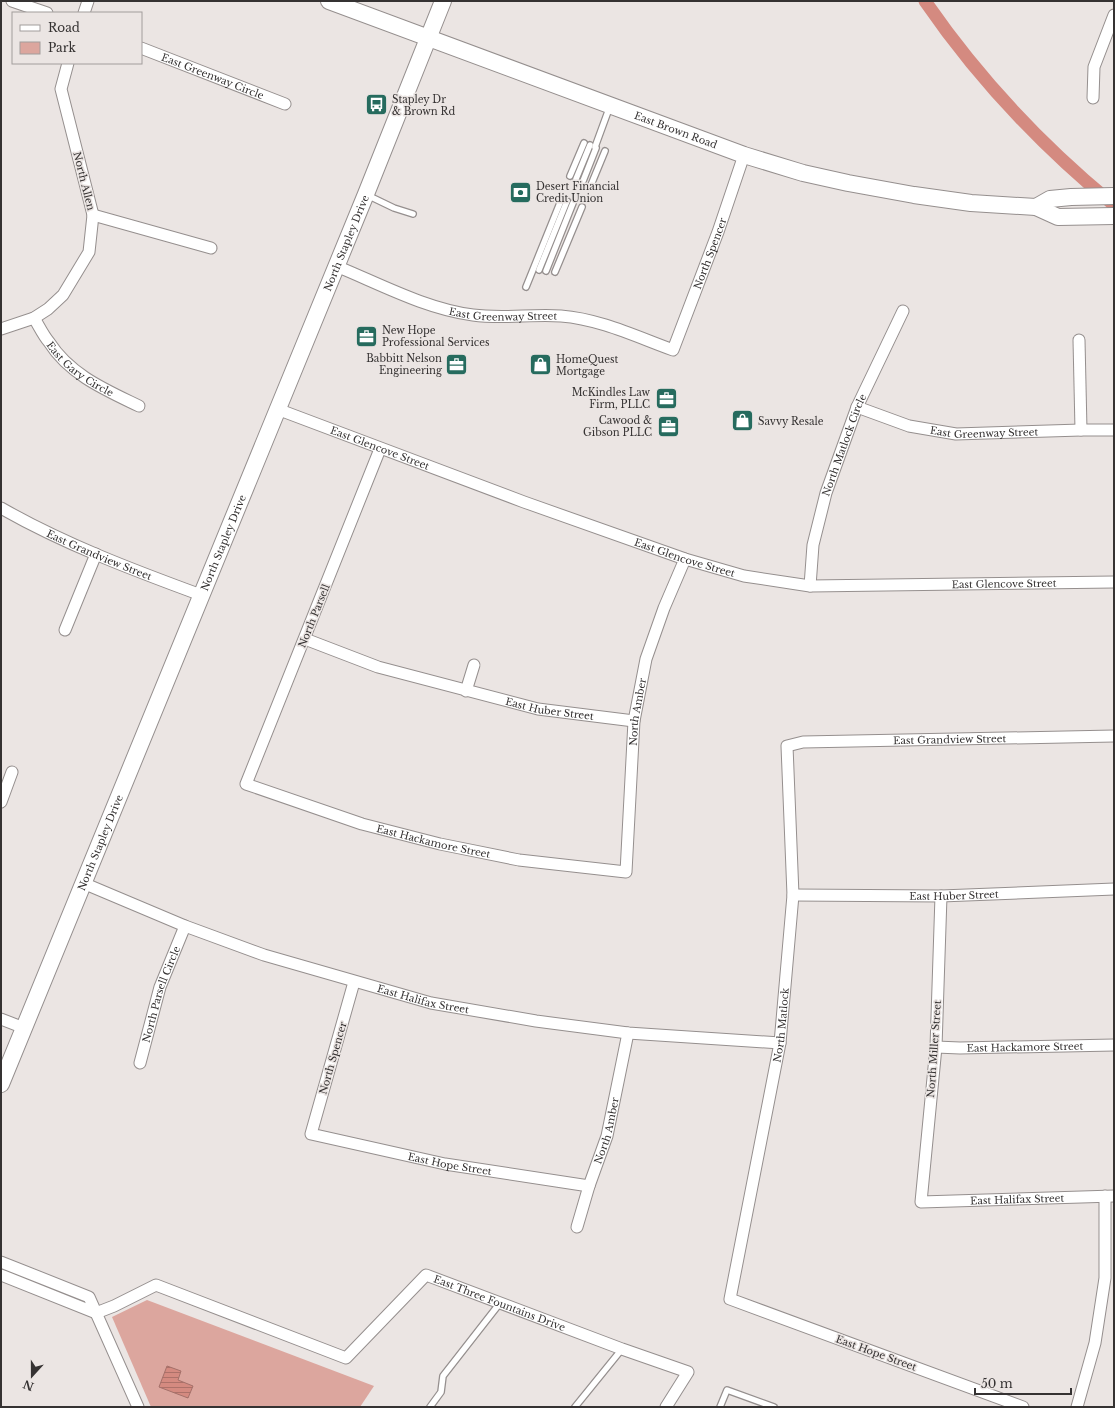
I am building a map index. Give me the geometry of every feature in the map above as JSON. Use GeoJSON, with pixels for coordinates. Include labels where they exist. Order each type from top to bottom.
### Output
{"type":"FeatureCollection","features":[{"type":"Feature","properties":{"kind":"main road","name":"East Brown Road"},"geometry":{"type":"LineString","coordinates":[[329,1],[744,155],[810,174],[848,183],[914,195],[971,203],[1036,207],[1058,218],[1108,216]]}},
{"type":"Feature","properties":{"kind":"main road","name":"North Stapley Drive"},"geometry":{"type":"LineString","coordinates":[[1,1084],[366,194],[443,1]]}},
{"type":"Feature","properties":{"kind":"main road","name":"East Brown Road"},"geometry":{"type":"LineString","coordinates":[[1036,207],[1050,199],[1114,196]]}},
{"type":"Feature","properties":{"kind":"street"},"geometry":{"type":"LineString","coordinates":[[12,1],[44,12]]}},
{"type":"Feature","properties":{"kind":"street"},"geometry":{"type":"LineString","coordinates":[[84,12],[88,1]]}},
{"type":"Feature","properties":{"kind":"street"},"geometry":{"type":"LineString","coordinates":[[1093,98],[1094,66],[1114,15]]}},
{"type":"Feature","properties":{"kind":"street","name":"East Greenway Circle"},"geometry":{"type":"LineString","coordinates":[[142,48],[285,104]]}},
{"type":"Feature","properties":{"kind":"street","name":"North Allen"},"geometry":{"type":"LineString","coordinates":[[1,329],[34,318],[48,309],[63,295],[89,252],[93,215],[61,88],[68,64]]}},
{"type":"Feature","properties":{"kind":"street","name":"North Spencer"},"geometry":{"type":"LineString","coordinates":[[673,350],[718,232],[744,155]]}},
{"type":"Feature","properties":{"kind":"street"},"geometry":{"type":"LineString","coordinates":[[93,215],[211,248]]}},
{"type":"Feature","properties":{"kind":"street","name":"East Greenway Street"},"geometry":{"type":"LineString","coordinates":[[336,266],[421,301],[453,311],[474,315],[562,316],[586,320],[606,325],[673,350]]}},
{"type":"Feature","properties":{"kind":"street","name":"North Matlock Circle"},"geometry":{"type":"LineString","coordinates":[[810,586],[813,546],[826,493],[858,407],[903,311]]}},
{"type":"Feature","properties":{"kind":"street","name":"East Gary Circle"},"geometry":{"type":"LineString","coordinates":[[34,318],[49,343],[64,360],[83,377],[103,389],[139,406]]}},
{"type":"Feature","properties":{"kind":"street"},"geometry":{"type":"LineString","coordinates":[[1078,340],[1081,430]]}},
{"type":"Feature","properties":{"kind":"street","name":"East Greenway Street"},"geometry":{"type":"LineString","coordinates":[[858,407],[909,426],[956,434],[1114,430]]}},
{"type":"Feature","properties":{"kind":"street","name":"East Glencove Street"},"geometry":{"type":"LineString","coordinates":[[277,409],[380,449],[685,559],[744,576],[810,586],[1114,582]]}},
{"type":"Feature","properties":{"kind":"street","name":"North Parsell"},"geometry":{"type":"LineString","coordinates":[[246,784],[380,449]]}},
{"type":"Feature","properties":{"kind":"street","name":"East Grandview Street"},"geometry":{"type":"LineString","coordinates":[[1,508],[33,526],[96,554],[202,595]]}},
{"type":"Feature","properties":{"kind":"street"},"geometry":{"type":"LineString","coordinates":[[65,630],[96,554]]}},
{"type":"Feature","properties":{"kind":"street","name":"North Amber"},"geometry":{"type":"LineString","coordinates":[[626,872],[634,720],[646,659],[664,608],[685,559]]}},
{"type":"Feature","properties":{"kind":"street","name":"East Huber Street"},"geometry":{"type":"LineString","coordinates":[[305,639],[378,667],[538,709],[634,720]]}},
{"type":"Feature","properties":{"kind":"street"},"geometry":{"type":"LineString","coordinates":[[466,691],[474,665]]}},
{"type":"Feature","properties":{"kind":"street","name":"East Grandview Street"},"geometry":{"type":"LineString","coordinates":[[786,746],[803,742],[1114,736]]}},
{"type":"Feature","properties":{"kind":"street","name":"North Matlock"},"geometry":{"type":"LineString","coordinates":[[730,1299],[780,1043],[793,895],[786,746]]}},
{"type":"Feature","properties":{"kind":"street"},"geometry":{"type":"LineString","coordinates":[[1,802],[12,772]]}},
{"type":"Feature","properties":{"kind":"street","name":"East Hackamore Street"},"geometry":{"type":"LineString","coordinates":[[246,784],[362,824],[440,844],[519,860],[626,872]]}},
{"type":"Feature","properties":{"kind":"street","name":"East Halifax Street"},"geometry":{"type":"LineString","coordinates":[[83,883],[184,926],[264,955],[431,1003],[536,1021],[628,1033],[780,1043]]}},
{"type":"Feature","properties":{"kind":"street","name":"East Huber Street"},"geometry":{"type":"LineString","coordinates":[[793,895],[941,896],[1114,889]]}},
{"type":"Feature","properties":{"kind":"street","name":"North Miller Street"},"geometry":{"type":"LineString","coordinates":[[921,1202],[936,1047],[941,896]]}},
{"type":"Feature","properties":{"kind":"street","name":"North Parsell Circle"},"geometry":{"type":"LineString","coordinates":[[140,1063],[160,987],[184,926]]}},
{"type":"Feature","properties":{"kind":"street","name":"North Spencer"},"geometry":{"type":"LineString","coordinates":[[311,1134],[354,982]]}},
{"type":"Feature","properties":{"kind":"street"},"geometry":{"type":"LineString","coordinates":[[1,1020],[24,1028]]}},
{"type":"Feature","properties":{"kind":"street","name":"North Amber"},"geometry":{"type":"LineString","coordinates":[[577,1227],[589,1186],[607,1136],[628,1033]]}},
{"type":"Feature","properties":{"kind":"street","name":"East Hackamore Street"},"geometry":{"type":"LineString","coordinates":[[936,1047],[960,1048],[1114,1045]]}},
{"type":"Feature","properties":{"kind":"street","name":"East Hope Street"},"geometry":{"type":"LineString","coordinates":[[311,1134],[445,1164],[589,1186]]}},
{"type":"Feature","properties":{"kind":"street"},"geometry":{"type":"LineString","coordinates":[[1077,1407],[1095,1343],[1105,1278],[1110,1196]]}},
{"type":"Feature","properties":{"kind":"street","name":"East Halifax Street"},"geometry":{"type":"LineString","coordinates":[[921,1202],[1110,1196]]}},
{"type":"Feature","properties":{"kind":"street"},"geometry":{"type":"LineString","coordinates":[[1,1262],[89,1297],[138,1407]]}},
{"type":"Feature","properties":{"kind":"street"},"geometry":{"type":"LineString","coordinates":[[1,1275],[96,1313]]}},
{"type":"Feature","properties":{"kind":"street","name":"East Three Fountains Drive"},"geometry":{"type":"LineString","coordinates":[[96,1313],[114,1306],[156,1285],[346,1358],[426,1275],[622,1349],[688,1372],[666,1407]]}},
{"type":"Feature","properties":{"kind":"street","name":"East Hope Street"},"geometry":{"type":"LineString","coordinates":[[730,1299],[1023,1407]]}},
{"type":"Feature","properties":{"kind":"lane"},"geometry":{"type":"LineString","coordinates":[[582,181],[610,106]]}},
{"type":"Feature","properties":{"kind":"lane"},"geometry":{"type":"LineString","coordinates":[[584,143],[573,178],[594,147]]}},
{"type":"Feature","properties":{"kind":"lane"},"geometry":{"type":"LineString","coordinates":[[591,185],[605,151]]}},
{"type":"Feature","properties":{"kind":"lane"},"geometry":{"type":"LineString","coordinates":[[366,194],[394,208],[413,214]]}},
{"type":"Feature","properties":{"kind":"lane"},"geometry":{"type":"LineString","coordinates":[[526,287],[564,200],[542,270],[573,204]]}},
{"type":"Feature","properties":{"kind":"lane"},"geometry":{"type":"LineString","coordinates":[[555,272],[582,207]]}},
{"type":"Feature","properties":{"kind":"lane"},"geometry":{"type":"LineString","coordinates":[[430,1407],[441,1392],[443,1376],[500,1303]]}},
{"type":"Feature","properties":{"kind":"lane"},"geometry":{"type":"LineString","coordinates":[[575,1407],[622,1349]]}},
{"type":"Feature","properties":{"kind":"lane"},"geometry":{"type":"LineString","coordinates":[[720,1407],[728,1390],[774,1407]]}},
{"type":"Feature","properties":{"kind":"green space"},"geometry":{"type":"Polygon","coordinates":[[[147,1300],[374,1386],[360,1407],[151,1407],[112,1317],[147,1300]]]}},
{"type":"Feature","properties":{"kind":"shaded area"},"geometry":{"type":"Polygon","coordinates":[[[167,1366],[181,1371],[178,1380],[193,1386],[188,1398],[159,1387],[167,1366]]]}},
{"type":"Feature","properties":{"kind":"waterway"},"geometry":{"type":"LineString","coordinates":[[925,1],[967,57],[1012,110],[1062,159],[1114,205]]}},
{"type":"Feature","properties":{"kind":"place","name":"Stapley Dr & Brown Rd"},"geometry":{"type":"Point","coordinates":[377,105]}},
{"type":"Feature","properties":{"kind":"place","name":"Desert Financial Credit Union"},"geometry":{"type":"Point","coordinates":[521,192]}},
{"type":"Feature","properties":{"kind":"place","name":"New Hope Professional Services"},"geometry":{"type":"Point","coordinates":[367,336]}},
{"type":"Feature","properties":{"kind":"place","name":"Babbitt Nelson Engineering"},"geometry":{"type":"Point","coordinates":[457,364]}},
{"type":"Feature","properties":{"kind":"place","name":"HomeQuest Mortgage"},"geometry":{"type":"Point","coordinates":[540,365]}},
{"type":"Feature","properties":{"kind":"place","name":"McKindles Law Firm, PLLC"},"geometry":{"type":"Point","coordinates":[666,398]}},
{"type":"Feature","properties":{"kind":"place","name":"Savvy Resale"},"geometry":{"type":"Point","coordinates":[742,421]}},
{"type":"Feature","properties":{"kind":"place","name":"Cawood & Gibson PLLC"},"geometry":{"type":"Point","coordinates":[668,426]}}]}
